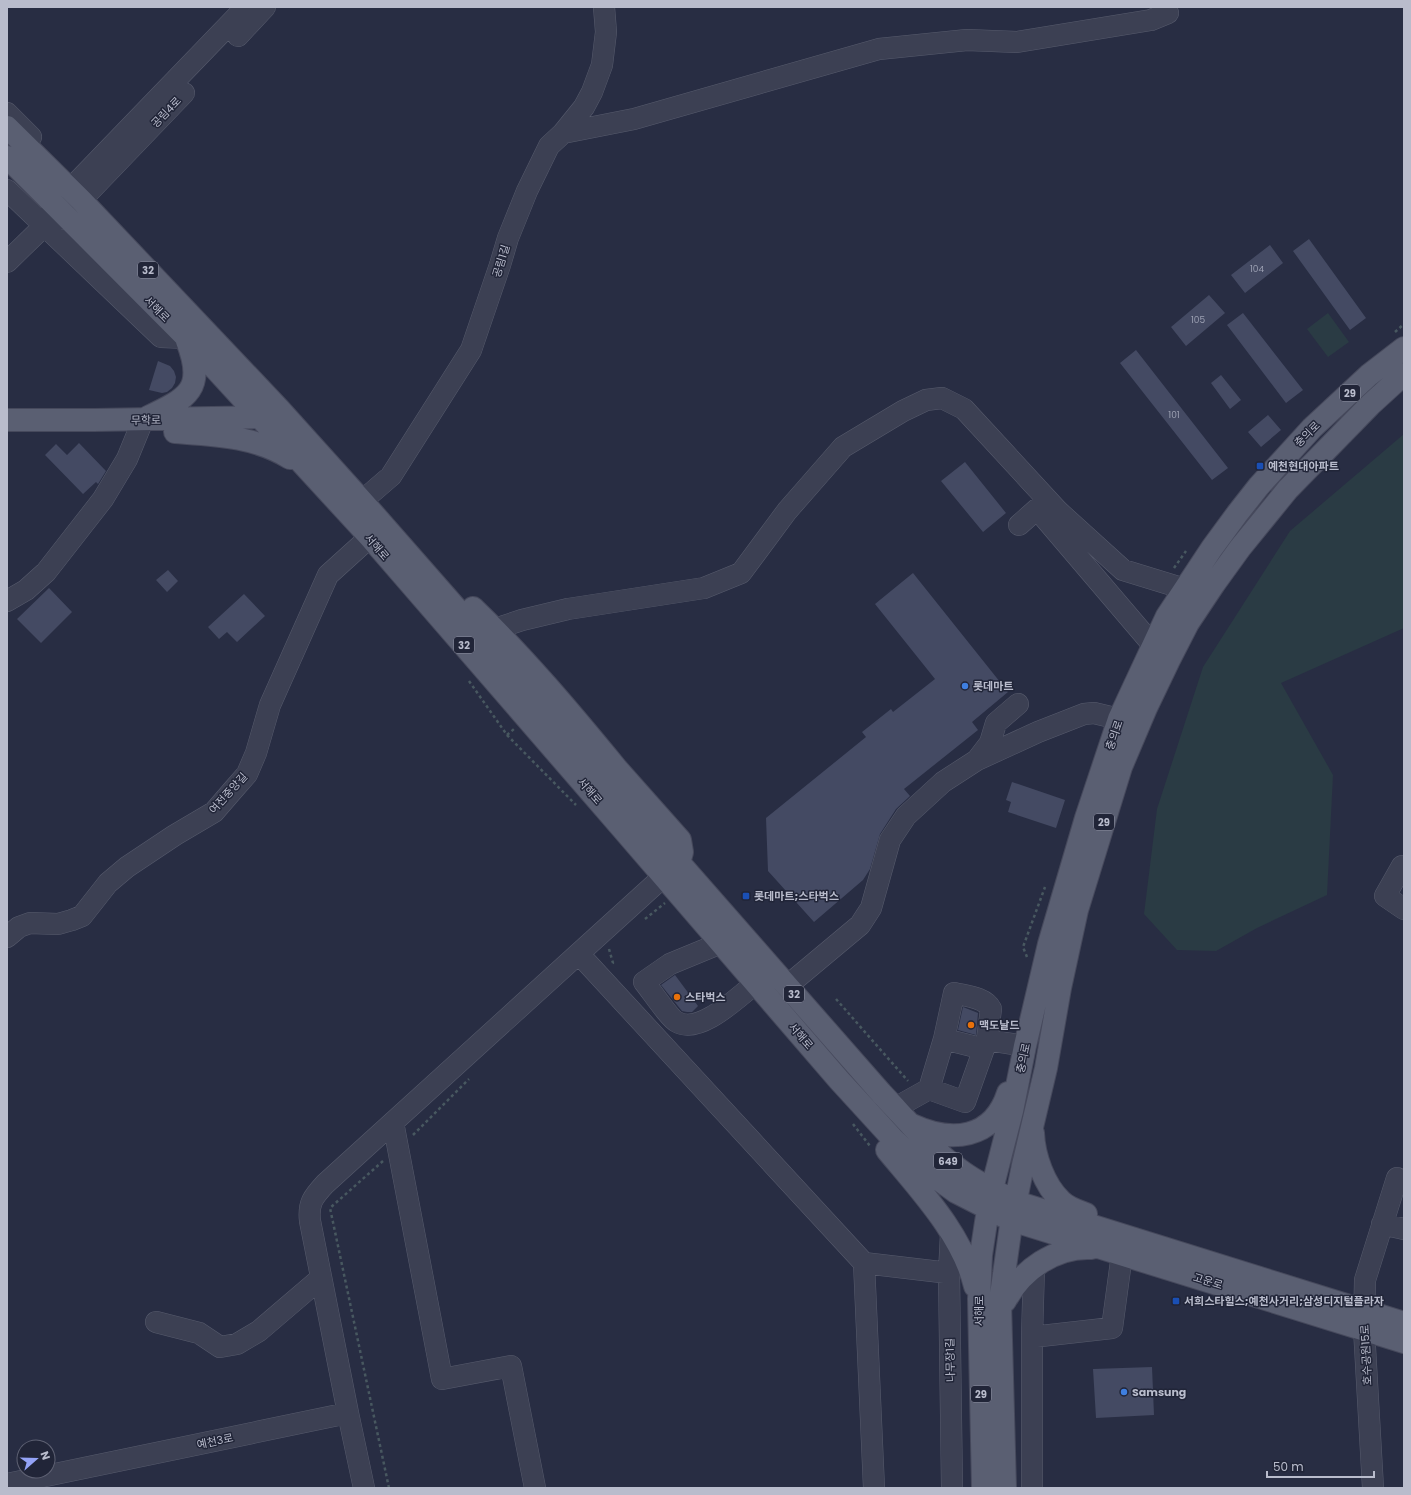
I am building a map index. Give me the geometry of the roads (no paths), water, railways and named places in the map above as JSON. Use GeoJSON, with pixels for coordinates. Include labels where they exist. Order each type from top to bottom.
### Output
{"type":"FeatureCollection","features":[{"type":"Feature","properties":{"kind":"main road","name":"서해로"},"geometry":{"type":"LineString","coordinates":[[7,127],[53,164],[76,195],[286,416],[362,501],[666,881],[787,986],[925,1141],[948,1161],[976,1181],[990,1199],[982,1252],[978,1299],[983,1488]]}},
{"type":"Feature","properties":{"kind":"main road","name":"서해로"},"geometry":{"type":"LineString","coordinates":[[7,158],[187,338],[370,538],[666,881],[892,1139],[924,1168],[956,1192],[990,1199]]}},
{"type":"Feature","properties":{"kind":"main road"},"geometry":{"type":"LineString","coordinates":[[187,338],[195,362],[195,375],[192,385],[185,396],[173,405],[142,420],[153,431],[224,436],[262,444],[280,451],[303,465]]}},
{"type":"Feature","properties":{"kind":"main road","name":"충의로"},"geometry":{"type":"LineString","coordinates":[[990,1199],[1012,1111],[1023,1055],[1049,944],[1086,818],[1118,719],[1152,644],[1167,616],[1212,548],[1275,468],[1312,428],[1369,375],[1404,348]]}},
{"type":"Feature","properties":{"kind":"main road","name":"충의로"},"geometry":{"type":"LineString","coordinates":[[1013,1211],[1046,1068],[1060,988],[1077,910],[1121,767],[1143,714],[1188,623],[1240,548],[1266,515],[1293,485],[1370,404],[1404,374]]}},
{"type":"Feature","properties":{"kind":"main road","name":"무학로"},"geometry":{"type":"LineString","coordinates":[[7,420],[142,420],[260,418],[286,416]]}},
{"type":"Feature","properties":{"kind":"main road"},"geometry":{"type":"LineString","coordinates":[[1275,468],[1283,469],[1289,473],[1293,485]]}},
{"type":"Feature","properties":{"kind":"main road"},"geometry":{"type":"LineString","coordinates":[[362,501],[495,629],[555,694],[680,840],[682,852],[666,881]]}},
{"type":"Feature","properties":{"kind":"main road"},"geometry":{"type":"LineString","coordinates":[[1023,1055],[1026,1072],[1031,1075],[1041,1073],[1046,1068]]}},
{"type":"Feature","properties":{"kind":"main road","name":"32"},"geometry":{"type":"LineString","coordinates":[[912,1125],[931,1132],[953,1136],[962,1136],[980,1130],[1000,1113],[1005,1105],[1017,1068],[1023,1055]]}},
{"type":"Feature","properties":{"kind":"main road"},"geometry":{"type":"LineString","coordinates":[[839,1080],[835,1087],[934,1208],[951,1232],[969,1266],[978,1299],[984,1295],[991,1294],[997,1297],[1000,1302],[1005,1301],[1010,1291],[1034,1267],[1049,1257],[1062,1252],[1087,1247],[1103,1239],[1102,1220],[1062,1202],[1052,1190],[1044,1176],[1035,1149],[1033,1128],[1034,1116]]}},
{"type":"Feature","properties":{"kind":"main road"},"geometry":{"type":"LineString","coordinates":[[892,1139],[899,1142],[908,1140],[912,1134],[912,1125]]}},
{"type":"Feature","properties":{"kind":"main road","name":"32"},"geometry":{"type":"LineString","coordinates":[[990,1199],[1013,1211]]}},
{"type":"Feature","properties":{"kind":"main road","name":"서해로"},"geometry":{"type":"LineString","coordinates":[[1005,1488],[1000,1302],[1013,1211]]}},
{"type":"Feature","properties":{"kind":"main road","name":"고운로"},"geometry":{"type":"LineString","coordinates":[[1013,1211],[1364,1320],[1404,1342]]}},
{"type":"Feature","properties":{"kind":"main road","name":"고운로"},"geometry":{"type":"LineString","coordinates":[[1103,1239],[1122,1254],[1364,1320],[1404,1323]]}},
{"type":"Feature","properties":{"kind":"street","name":"공림4로"},"geometry":{"type":"LineString","coordinates":[[7,262],[76,195],[246,7]]}},
{"type":"Feature","properties":{"kind":"street","name":"공림4로"},"geometry":{"type":"LineString","coordinates":[[76,195],[265,7]]}},
{"type":"Feature","properties":{"kind":"street","name":"공림1길"},"geometry":{"type":"LineString","coordinates":[[362,501],[391,476],[471,350],[508,238],[527,191],[549,146],[563,133],[584,107],[592,92],[602,65],[606,32],[604,7]]}},
{"type":"Feature","properties":{"kind":"street"},"geometry":{"type":"LineString","coordinates":[[563,133],[634,119],[879,49],[967,40],[1017,42],[1158,13]]}},
{"type":"Feature","properties":{"kind":"street"},"geometry":{"type":"LineString","coordinates":[[7,113],[53,164]]}},
{"type":"Feature","properties":{"kind":"street"},"geometry":{"type":"LineString","coordinates":[[7,190],[161,337],[187,338]]}},
{"type":"Feature","properties":{"kind":"street"},"geometry":{"type":"LineString","coordinates":[[495,629],[522,620],[568,609],[704,588],[741,573],[786,511],[843,447],[902,411],[926,400],[942,398],[964,409],[1058,511],[1123,570],[1185,589]]}},
{"type":"Feature","properties":{"kind":"street"},"geometry":{"type":"LineString","coordinates":[[7,602],[26,590],[46,572],[103,499],[126,459],[142,420]]}},
{"type":"Feature","properties":{"kind":"street"},"geometry":{"type":"LineString","coordinates":[[1019,525],[1037,509],[1152,644]]}},
{"type":"Feature","properties":{"kind":"street","name":"여전중앙길"},"geometry":{"type":"LineString","coordinates":[[7,937],[19,927],[30,923],[58,924],[82,916],[108,883],[127,867],[214,812],[247,774],[256,753],[270,705],[328,575],[370,538]]}},
{"type":"Feature","properties":{"kind":"street"},"geometry":{"type":"LineString","coordinates":[[977,760],[990,744],[996,723],[1018,704]]}},
{"type":"Feature","properties":{"kind":"street"},"geometry":{"type":"LineString","coordinates":[[787,986],[860,925],[871,908],[890,840],[906,816],[943,782],[977,760],[1038,732],[1084,714],[1094,714],[1118,719]]}},
{"type":"Feature","properties":{"kind":"street"},"geometry":{"type":"LineString","coordinates":[[1402,866],[1385,896],[1404,909]]}},
{"type":"Feature","properties":{"kind":"street"},"geometry":{"type":"LineString","coordinates":[[364,1488],[309,1214],[310,1205],[313,1198],[325,1184],[579,954],[666,881]]}},
{"type":"Feature","properties":{"kind":"street"},"geometry":{"type":"LineString","coordinates":[[721,943],[670,964],[644,982],[676,1022],[685,1026],[705,1021],[756,983]]}},
{"type":"Feature","properties":{"kind":"street"},"geometry":{"type":"LineString","coordinates":[[579,954],[864,1264],[874,1488]]}},
{"type":"Feature","properties":{"kind":"street"},"geometry":{"type":"LineString","coordinates":[[895,1108],[929,1089],[944,1040],[954,994],[983,1001],[990,1005],[991,1014],[986,1044],[965,1102],[929,1089]]}},
{"type":"Feature","properties":{"kind":"street"},"geometry":{"type":"LineString","coordinates":[[944,1040],[986,1044],[1023,1055]]}},
{"type":"Feature","properties":{"kind":"street"},"geometry":{"type":"LineString","coordinates":[[393,1122],[442,1379],[511,1366],[535,1488]]}},
{"type":"Feature","properties":{"kind":"street","name":"호수공원15로"},"geometry":{"type":"LineString","coordinates":[[1373,1488],[1364,1320],[1365,1280],[1397,1178]]}},
{"type":"Feature","properties":{"kind":"street"},"geometry":{"type":"LineString","coordinates":[[1382,1224],[1404,1229]]}},
{"type":"Feature","properties":{"kind":"street","name":"나무장1길"},"geometry":{"type":"LineString","coordinates":[[951,1232],[949,1273],[952,1488]]}},
{"type":"Feature","properties":{"kind":"street"},"geometry":{"type":"LineString","coordinates":[[1032,1337],[1112,1328],[1122,1254]]}},
{"type":"Feature","properties":{"kind":"street"},"geometry":{"type":"LineString","coordinates":[[864,1264],[949,1273]]}},
{"type":"Feature","properties":{"kind":"street"},"geometry":{"type":"LineString","coordinates":[[1032,1488],[1032,1337],[1034,1267]]}},
{"type":"Feature","properties":{"kind":"street"},"geometry":{"type":"LineString","coordinates":[[156,1322],[199,1333],[220,1347],[237,1344],[259,1331],[321,1278]]}},
{"type":"Feature","properties":{"kind":"street","name":"예천3로"},"geometry":{"type":"LineString","coordinates":[[7,1484],[348,1413]]}},
{"type":"Feature","properties":{"kind":"place","name":"예천현대아파트"},"geometry":{"type":"Point","coordinates":[1260,466]}},
{"type":"Feature","properties":{"kind":"place","name":"롯데마트"},"geometry":{"type":"Point","coordinates":[965,686]}},
{"type":"Feature","properties":{"kind":"place","name":"롯데마트;스타벅스"},"geometry":{"type":"Point","coordinates":[746,896]}},
{"type":"Feature","properties":{"kind":"place","name":"스타벅스"},"geometry":{"type":"Point","coordinates":[677,997]}},
{"type":"Feature","properties":{"kind":"place","name":"맥도날드"},"geometry":{"type":"Point","coordinates":[971,1025]}},
{"type":"Feature","properties":{"kind":"place","name":"서희스타힐스;예천사거리;삼성디지털플라자"},"geometry":{"type":"Point","coordinates":[1176,1301]}},
{"type":"Feature","properties":{"kind":"place","name":"Samsung"},"geometry":{"type":"Point","coordinates":[1124,1392]}}]}
